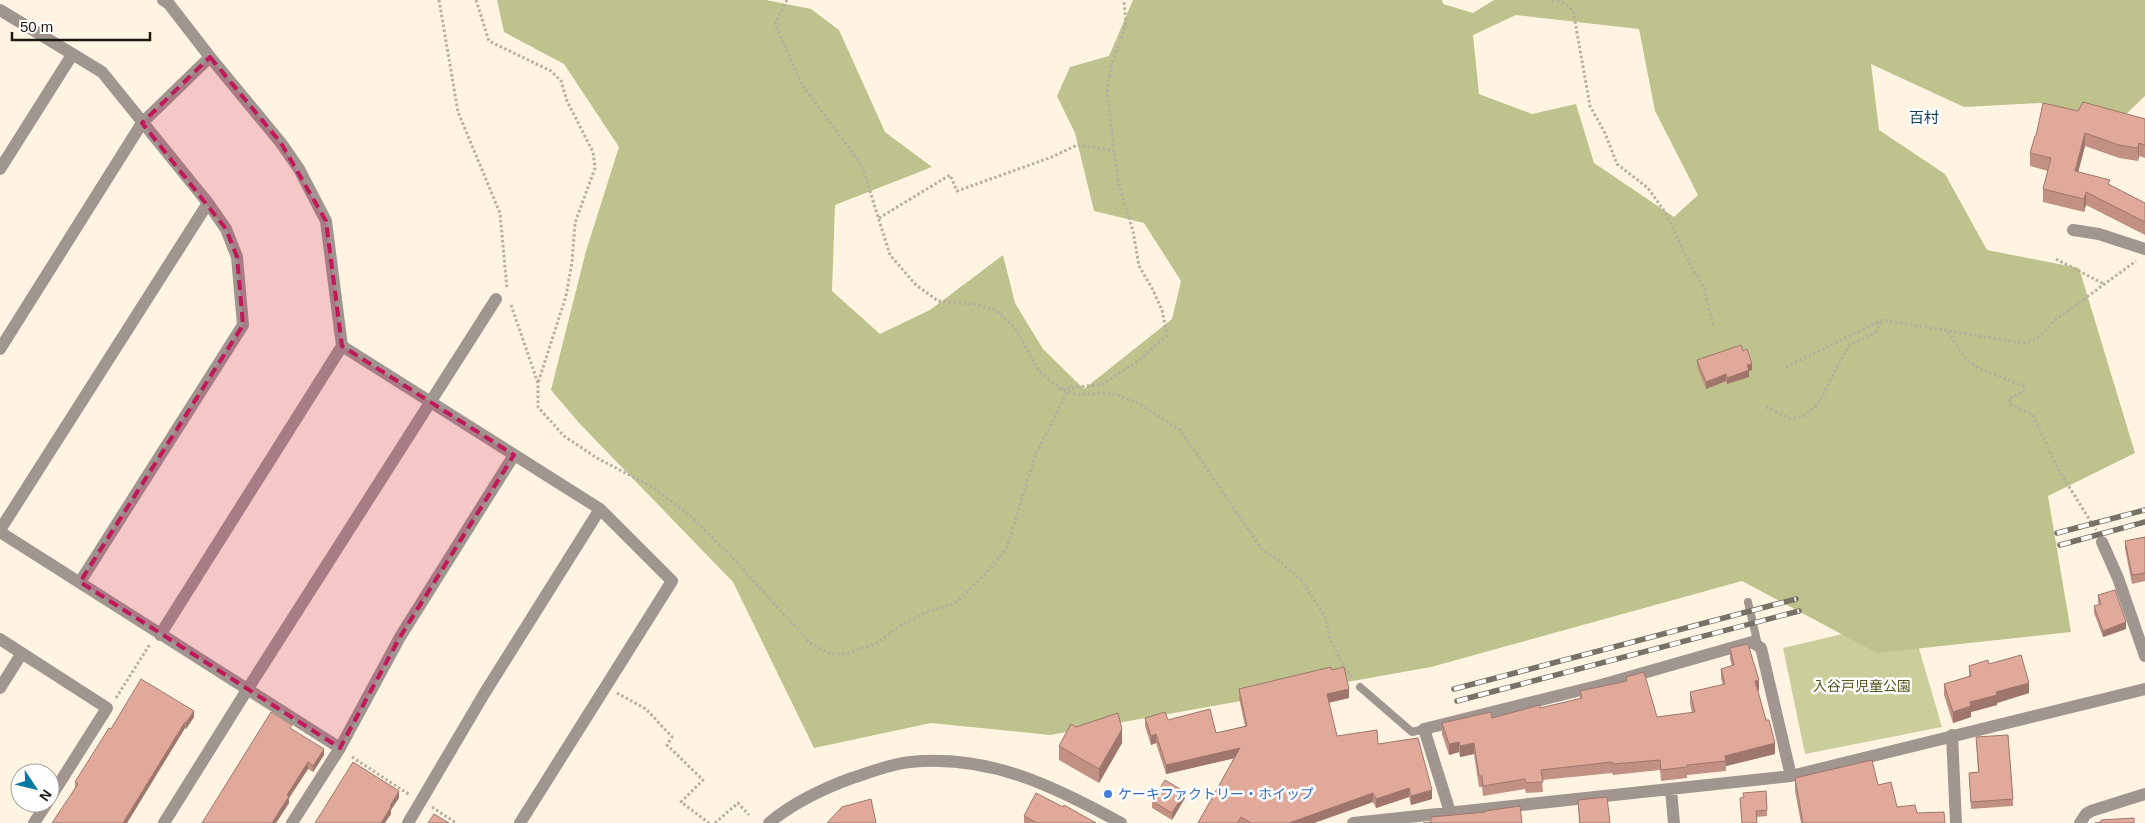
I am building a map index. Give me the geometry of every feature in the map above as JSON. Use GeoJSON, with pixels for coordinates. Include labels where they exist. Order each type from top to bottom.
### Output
{"type":"FeatureCollection","features":[{"type":"Feature","properties":{"kind":"street"},"geometry":{"type":"LineString","coordinates":[[160,635],[342,346],[326,221],[300,169],[169,4],[163,0]]}},
{"type":"Feature","properties":{"kind":"street"},"geometry":{"type":"LineString","coordinates":[[0,10],[102,72],[208,202],[226,229],[237,257],[243,325],[80,582]]}},
{"type":"Feature","properties":{"kind":"street"},"geometry":{"type":"LineString","coordinates":[[0,169],[72,55]]}},
{"type":"Feature","properties":{"kind":"street"},"geometry":{"type":"LineString","coordinates":[[0,349],[142,123],[210,57]]}},
{"type":"Feature","properties":{"kind":"street"},"geometry":{"type":"LineString","coordinates":[[208,202],[0,531],[160,635],[340,748]]}},
{"type":"Feature","properties":{"kind":"street"},"geometry":{"type":"LineString","coordinates":[[2074,230],[2099,234],[2142,254]]}},
{"type":"Feature","properties":{"kind":"street"},"geometry":{"type":"LineString","coordinates":[[164,823],[429,401],[502,297]]}},
{"type":"Feature","properties":{"kind":"street"},"geometry":{"type":"LineString","coordinates":[[342,346],[600,510],[672,581],[520,823]]}},
{"type":"Feature","properties":{"kind":"street"},"geometry":{"type":"LineString","coordinates":[[292,823],[340,748],[400,637],[514,455]]}},
{"type":"Feature","properties":{"kind":"street"},"geometry":{"type":"LineString","coordinates":[[408,823],[484,694],[600,510]]}},
{"type":"Feature","properties":{"kind":"street"},"geometry":{"type":"LineString","coordinates":[[2102,542],[2118,578],[2145,656]]}},
{"type":"Feature","properties":{"kind":"street"},"geometry":{"type":"LineString","coordinates":[[0,640],[107,708],[60,782]]}},
{"type":"Feature","properties":{"kind":"street"},"geometry":{"type":"LineString","coordinates":[[1450,812],[1424,729],[1601,685],[1748,643],[1758,645],[1761,648],[1791,776]]}},
{"type":"Feature","properties":{"kind":"street"},"geometry":{"type":"LineString","coordinates":[[0,688],[22,653]]}},
{"type":"Feature","properties":{"kind":"street"},"geometry":{"type":"LineString","coordinates":[[1353,823],[1791,776],[2145,689]]}},
{"type":"Feature","properties":{"kind":"street"},"geometry":{"type":"LineString","coordinates":[[1952,735],[1956,823]]}},
{"type":"Feature","properties":{"kind":"street"},"geometry":{"type":"LineString","coordinates":[[769,823],[782,812],[823,789],[876,770],[909,762],[942,761],[996,768],[1036,780],[1073,796],[1121,823]]}},
{"type":"Feature","properties":{"kind":"street"},"geometry":{"type":"LineString","coordinates":[[1671,790],[1674,823]]}},
{"type":"Feature","properties":{"kind":"street"},"geometry":{"type":"LineString","coordinates":[[2080,823],[2086,814],[2091,811],[2145,794]]}},
{"type":"Feature","properties":{"kind":"lane"},"geometry":{"type":"LineString","coordinates":[[1748,602],[1758,645]]}},
{"type":"Feature","properties":{"kind":"lane"},"geometry":{"type":"LineString","coordinates":[[1360,688],[1412,732],[1424,729]]}},
{"type":"Feature","properties":{"kind":"path"},"geometry":{"type":"LineString","coordinates":[[439,0],[458,112],[500,213],[502,297]]}},
{"type":"Feature","properties":{"kind":"path"},"geometry":{"type":"LineString","coordinates":[[476,0],[489,41],[551,71],[561,81],[568,101],[593,152],[595,168],[575,223],[572,262],[566,296],[538,383],[538,406],[564,436],[605,463],[654,488],[688,514],[730,555],[810,643],[830,654],[849,653],[877,643],[903,624],[925,613],[957,602],[974,587],[1007,547],[1035,456],[1067,392]]}},
{"type":"Feature","properties":{"kind":"path"},"geometry":{"type":"LineString","coordinates":[[787,0],[775,24],[801,83],[862,166],[890,255],[916,285],[938,301],[980,306],[997,311],[1015,328],[1040,371],[1061,389],[1078,395],[1100,393],[1117,395],[1136,402],[1180,430],[1262,549],[1282,563],[1302,581],[1326,618],[1328,637],[1341,661],[1360,688]]}},
{"type":"Feature","properties":{"kind":"path"},"geometry":{"type":"LineString","coordinates":[[1061,389],[1103,384],[1140,359],[1167,335],[1162,310],[1139,266],[1132,231],[1118,182],[1114,151],[1107,90],[1112,64],[1126,25],[1124,0]]}},
{"type":"Feature","properties":{"kind":"path"},"geometry":{"type":"LineString","coordinates":[[1552,0],[1563,2],[1573,10],[1590,106],[1606,133],[1617,164],[1648,188],[1665,212],[1693,270],[1704,288],[1714,325]]}},
{"type":"Feature","properties":{"kind":"path"},"geometry":{"type":"LineString","coordinates":[[879,218],[950,175],[957,191],[1052,157],[1077,145],[1114,151]]}},
{"type":"Feature","properties":{"kind":"path"},"geometry":{"type":"LineString","coordinates":[[1786,367],[1882,320],[2023,343],[2037,339],[2054,321],[2142,254]]}},
{"type":"Feature","properties":{"kind":"path"},"geometry":{"type":"LineString","coordinates":[[2056,259],[2104,284]]}},
{"type":"Feature","properties":{"kind":"path"},"geometry":{"type":"LineString","coordinates":[[510,304],[538,383]]}},
{"type":"Feature","properties":{"kind":"path"},"geometry":{"type":"LineString","coordinates":[[1766,407],[1791,419],[1806,415],[1818,404],[1849,345],[1875,333],[1882,320]]}},
{"type":"Feature","properties":{"kind":"path"},"geometry":{"type":"LineString","coordinates":[[1948,331],[1966,360],[1982,370],[2023,386],[2024,392],[2009,398],[2010,404],[2033,415],[2058,469],[2086,512]]}},
{"type":"Feature","properties":{"kind":"path"},"geometry":{"type":"LineString","coordinates":[[107,708],[116,698],[150,642],[160,635]]}},
{"type":"Feature","properties":{"kind":"path"},"geometry":{"type":"LineString","coordinates":[[606,687],[646,709],[672,737],[667,744],[703,780],[681,802],[709,823]]}},
{"type":"Feature","properties":{"kind":"path"},"geometry":{"type":"LineString","coordinates":[[340,748],[398,787]]}},
{"type":"Feature","properties":{"kind":"path"},"geometry":{"type":"LineString","coordinates":[[715,823],[738,803],[749,815]]}},
{"type":"Feature","properties":{"kind":"path"},"geometry":{"type":"LineString","coordinates":[[432,807],[456,823]]}},
{"type":"Feature","properties":{"kind":"highlighted area"},"geometry":{"type":"Polygon","coordinates":[[[210,57],[281,143],[326,221],[342,346],[514,455],[400,637],[340,748],[80,582],[243,325],[237,257],[226,229],[142,123],[210,57]]]}},
{"type":"Feature","properties":{"kind":"green space"},"geometry":{"type":"Polygon","coordinates":[[[497,0],[766,0],[811,9],[839,30],[885,132],[932,167],[835,205],[832,291],[880,334],[930,310],[1003,255],[1015,303],[1043,349],[1084,389],[1172,319],[1181,281],[1144,223],[1094,211],[1075,133],[1057,96],[1070,67],[1109,56],[1133,0],[1442,0],[1443,4],[1473,13],[1494,0],[2145,0],[2145,96],[2120,120],[2040,103],[1964,107],[1871,64],[1879,130],[1945,174],[1987,250],[2079,268],[2135,453],[2048,496],[2071,632],[1877,653],[1742,581],[1431,667],[1050,735],[931,723],[814,748],[733,582],[580,424],[551,390],[586,251],[619,147],[564,64],[504,32],[497,0]],[[1516,15],[1473,35],[1479,94],[1532,114],[1576,104],[1594,163],[1674,217],[1698,195],[1655,111],[1639,29],[1516,15]]]}},
{"type":"Feature","properties":{"kind":"green space","name":"入谷戸児童公園"},"geometry":{"type":"Polygon","coordinates":[[[1910,618],[1942,727],[1805,754],[1783,648],[1910,618]]]}},
{"type":"Feature","properties":{"kind":"building"},"geometry":{"type":"Polygon","coordinates":[[[2083,102],[2145,119],[2145,145],[2139,143],[2138,148],[2119,145],[2085,133],[2075,171],[2110,180],[2108,184],[2145,203],[2145,222],[2086,192],[2084,199],[2043,189],[2051,158],[2030,153],[2036,136],[2043,103],[2078,111],[2083,102]]]}},
{"type":"Feature","properties":{"kind":"building"},"geometry":{"type":"Polygon","coordinates":[[[1741,345],[1743,351],[1747,349],[1752,364],[1747,365],[1749,370],[1727,378],[1726,374],[1706,382],[1697,360],[1741,345]]]}},
{"type":"Feature","properties":{"kind":"building"},"geometry":{"type":"Polygon","coordinates":[[[2145,537],[2145,573],[2132,575],[2125,541],[2145,537]]]}},
{"type":"Feature","properties":{"kind":"building"},"geometry":{"type":"Polygon","coordinates":[[[2115,590],[2126,622],[2103,631],[2094,606],[2101,604],[2098,595],[2115,590]]]}},
{"type":"Feature","properties":{"kind":"building"},"geometry":{"type":"Polygon","coordinates":[[[1748,644],[1759,680],[1755,681],[1766,720],[1769,720],[1775,743],[1725,756],[1726,761],[1661,770],[1660,760],[1613,764],[1612,762],[1541,770],[1543,782],[1526,783],[1525,779],[1483,786],[1482,776],[1479,776],[1474,743],[1460,746],[1459,742],[1449,744],[1442,723],[1491,712],[1492,718],[1540,705],[1540,708],[1582,698],[1580,691],[1627,681],[1626,677],[1644,672],[1657,717],[1695,712],[1690,692],[1725,684],[1721,669],[1734,665],[1730,648],[1748,644]]]}},
{"type":"Feature","properties":{"kind":"building"},"geometry":{"type":"Polygon","coordinates":[[[2021,655],[2029,683],[1996,692],[1997,695],[1970,702],[1971,706],[1953,712],[1944,684],[1971,676],[1969,666],[1988,660],[1989,664],[2021,655]]]}},
{"type":"Feature","properties":{"kind":"building"},"geometry":{"type":"Polygon","coordinates":[[[1331,667],[1332,670],[1344,667],[1349,689],[1327,694],[1337,736],[1377,730],[1378,744],[1418,738],[1432,790],[1411,796],[1409,788],[1376,799],[1373,793],[1289,823],[1251,823],[1241,817],[1237,823],[1198,823],[1240,748],[1166,765],[1156,734],[1151,736],[1145,718],[1165,712],[1168,720],[1210,709],[1216,733],[1247,726],[1239,689],[1331,667]]]}},
{"type":"Feature","properties":{"kind":"building"},"geometry":{"type":"Polygon","coordinates":[[[141,679],[194,711],[185,722],[123,823],[52,823],[78,784],[75,782],[109,728],[111,729],[141,679]]]}},
{"type":"Feature","properties":{"kind":"building"},"geometry":{"type":"Polygon","coordinates":[[[271,712],[292,725],[290,728],[324,749],[313,766],[308,762],[272,823],[202,823],[271,712]]]}},
{"type":"Feature","properties":{"kind":"building"},"geometry":{"type":"Polygon","coordinates":[[[1118,713],[1122,729],[1099,769],[1059,746],[1071,724],[1076,727],[1118,713]]]}},
{"type":"Feature","properties":{"kind":"building"},"geometry":{"type":"Polygon","coordinates":[[[2008,735],[2013,799],[1971,802],[1969,773],[1979,772],[1976,737],[2008,735]]]}},
{"type":"Feature","properties":{"kind":"building"},"geometry":{"type":"Polygon","coordinates":[[[1872,760],[1878,785],[1891,782],[1897,807],[1915,805],[1917,813],[1944,812],[1945,823],[1803,823],[1795,778],[1872,760]]]}},
{"type":"Feature","properties":{"kind":"building"},"geometry":{"type":"Polygon","coordinates":[[[353,762],[399,791],[391,807],[381,823],[315,823],[353,762]]]}},
{"type":"Feature","properties":{"kind":"building"},"geometry":{"type":"Polygon","coordinates":[[[1165,780],[1185,792],[1172,813],[1152,801],[1165,780]]]}},
{"type":"Feature","properties":{"kind":"building"},"geometry":{"type":"Polygon","coordinates":[[[1766,791],[1767,810],[1756,811],[1757,823],[1742,823],[1740,798],[1744,797],[1743,793],[1766,791]]]}},
{"type":"Feature","properties":{"kind":"building"},"geometry":{"type":"Polygon","coordinates":[[[1036,793],[1063,807],[1064,805],[1096,823],[1037,823],[1024,816],[1036,793]]]}},
{"type":"Feature","properties":{"kind":"building"},"geometry":{"type":"Polygon","coordinates":[[[1607,797],[1610,823],[1580,823],[1578,800],[1607,797]]]}},
{"type":"Feature","properties":{"kind":"building"},"geometry":{"type":"Polygon","coordinates":[[[871,799],[876,823],[827,823],[842,807],[871,799]]]}},
{"type":"Feature","properties":{"kind":"building"},"geometry":{"type":"Polygon","coordinates":[[[1520,806],[1522,823],[1423,823],[1431,822],[1431,817],[1485,812],[1520,806]]]}},
{"type":"Feature","properties":{"kind":"building"},"geometry":{"type":"Polygon","coordinates":[[[434,814],[449,823],[428,823],[434,814]]]}},
{"type":"Feature","properties":{"kind":"building"},"geometry":{"type":"Polygon","coordinates":[[[2134,818],[2134,823],[2095,823],[2101,822],[2101,820],[2134,818]]]}},
{"type":"Feature","properties":{"kind":"railway"},"geometry":{"type":"LineString","coordinates":[[2057,533],[2145,510]]}},
{"type":"Feature","properties":{"kind":"railway"},"geometry":{"type":"LineString","coordinates":[[2060,545],[2145,522]]}},
{"type":"Feature","properties":{"kind":"railway"},"geometry":{"type":"LineString","coordinates":[[1454,689],[1796,599]]}},
{"type":"Feature","properties":{"kind":"railway"},"geometry":{"type":"LineString","coordinates":[[1457,701],[1799,611]]}},
{"type":"Feature","properties":{"kind":"place","name":"ケーキファクトリー・ホイップ"},"geometry":{"type":"Point","coordinates":[1108,794]}},
{"type":"Feature","properties":{"kind":"district","name":"百村"},"geometry":{"type":"Point","coordinates":[1924,118]}}]}
